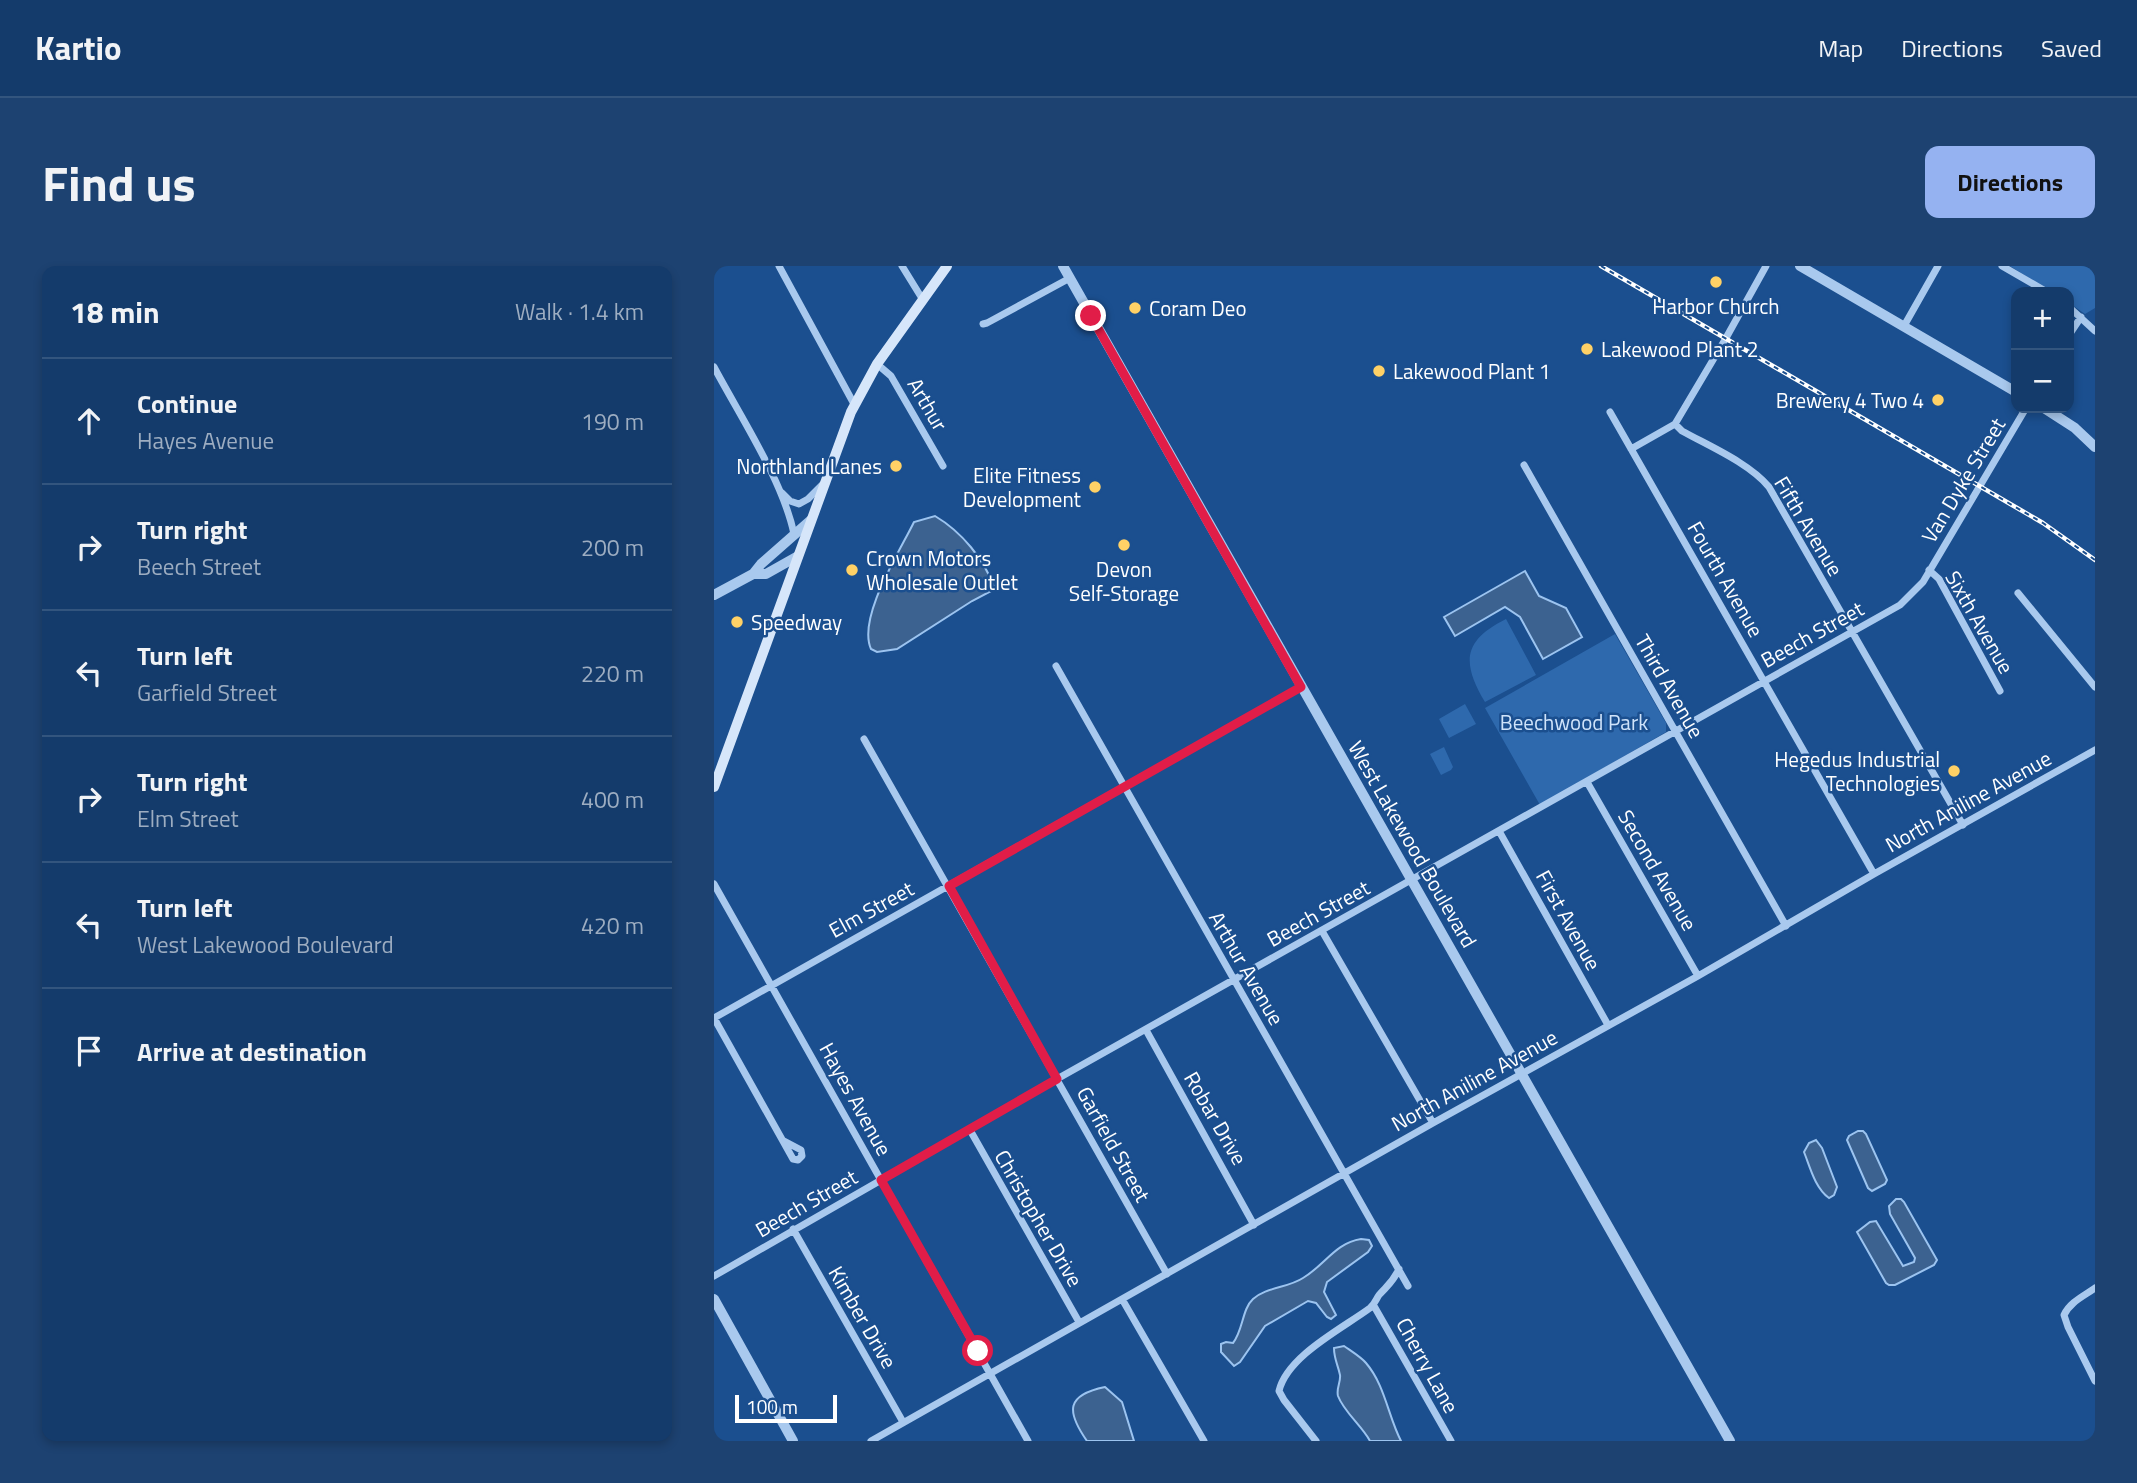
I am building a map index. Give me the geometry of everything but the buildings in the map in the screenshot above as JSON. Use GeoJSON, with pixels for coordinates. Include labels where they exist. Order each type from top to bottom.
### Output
{"type":"FeatureCollection","features":[{"type":"Feature","properties":{"kind":"main road"},"geometry":{"type":"LineString","coordinates":[[714,787],[854,404],[877,364],[947,266]]}},
{"type":"Feature","properties":{"kind":"street"},"geometry":{"type":"LineString","coordinates":[[779,266],[854,404]]}},
{"type":"Feature","properties":{"kind":"street"},"geometry":{"type":"LineString","coordinates":[[902,266],[923,300]]}},
{"type":"Feature","properties":{"kind":"street","name":"West Lakewood Boulevard"},"geometry":{"type":"LineString","coordinates":[[1063,266],[1730,1441]]}},
{"type":"Feature","properties":{"kind":"street"},"geometry":{"type":"LineString","coordinates":[[1631,449],[1675,424],[1766,266]]}},
{"type":"Feature","properties":{"kind":"street"},"geometry":{"type":"LineString","coordinates":[[1800,266],[2011,388]]}},
{"type":"Feature","properties":{"kind":"street"},"geometry":{"type":"LineString","coordinates":[[1904,326],[1938,266]]}},
{"type":"Feature","properties":{"kind":"street"},"geometry":{"type":"LineString","coordinates":[[2002,266],[2038,287]]}},
{"type":"Feature","properties":{"kind":"street"},"geometry":{"type":"LineString","coordinates":[[983,324],[1070,278]]}},
{"type":"Feature","properties":{"kind":"street"},"geometry":{"type":"LineString","coordinates":[[2074,311],[2095,331]]}},
{"type":"Feature","properties":{"kind":"street"},"geometry":{"type":"LineString","coordinates":[[2074,328],[2081,317]]}},
{"type":"Feature","properties":{"kind":"street","name":"Arthur"},"geometry":{"type":"LineString","coordinates":[[877,364],[891,376],[943,466]]}},
{"type":"Feature","properties":{"kind":"street"},"geometry":{"type":"LineString","coordinates":[[714,367],[779,490],[790,515],[794,534]]}},
{"type":"Feature","properties":{"kind":"street","name":"Fourth Avenue"},"geometry":{"type":"LineString","coordinates":[[1610,412],[1874,874]]}},
{"type":"Feature","properties":{"kind":"street","name":"Van Dyke Street"},"geometry":{"type":"LineString","coordinates":[[1929,570],[2023,413]]}},
{"type":"Feature","properties":{"kind":"street"},"geometry":{"type":"LineString","coordinates":[[2052,413],[2095,447]]}},
{"type":"Feature","properties":{"kind":"street","name":"Fifth Avenue"},"geometry":{"type":"LineString","coordinates":[[1675,424],[1682,431],[1751,471],[1769,487],[1963,825]]}},
{"type":"Feature","properties":{"kind":"street","name":"Third Avenue"},"geometry":{"type":"LineString","coordinates":[[1524,465],[1786,926]]}},
{"type":"Feature","properties":{"kind":"street"},"geometry":{"type":"LineString","coordinates":[[779,490],[790,501],[799,504],[825,482]]}},
{"type":"Feature","properties":{"kind":"street"},"geometry":{"type":"LineString","coordinates":[[714,595],[753,574],[811,520]]}},
{"type":"Feature","properties":{"kind":"street"},"geometry":{"type":"LineString","coordinates":[[753,574],[765,574],[798,555]]}},
{"type":"Feature","properties":{"kind":"street","name":"Beech Street"},"geometry":{"type":"LineString","coordinates":[[714,1276],[1057,1079],[1676,732],[1763,680],[1852,633],[1900,605],[1913,594],[1929,570]]}},
{"type":"Feature","properties":{"kind":"street","name":"Sixth Avenue"},"geometry":{"type":"LineString","coordinates":[[1929,570],[1939,579],[2000,691]]}},
{"type":"Feature","properties":{"kind":"street"},"geometry":{"type":"LineString","coordinates":[[2018,593],[2095,687]]}},
{"type":"Feature","properties":{"kind":"street","name":"Arthur Avenue"},"geometry":{"type":"LineString","coordinates":[[1056,666],[1408,1286]]}},
{"type":"Feature","properties":{"kind":"street","name":"Elm Street"},"geometry":{"type":"LineString","coordinates":[[714,1018],[1301,687]]}},
{"type":"Feature","properties":{"kind":"street","name":"Garfield Street"},"geometry":{"type":"LineString","coordinates":[[864,739],[1167,1274]]}},
{"type":"Feature","properties":{"kind":"street","name":"North Aniline Avenue"},"geometry":{"type":"LineString","coordinates":[[871,1441],[2095,750]]}},
{"type":"Feature","properties":{"kind":"street","name":"Second Avenue"},"geometry":{"type":"LineString","coordinates":[[1587,782],[1698,975]]}},
{"type":"Feature","properties":{"kind":"street","name":"First Avenue"},"geometry":{"type":"LineString","coordinates":[[1499,831],[1608,1025]]}},
{"type":"Feature","properties":{"kind":"street","name":"Hayes Avenue"},"geometry":{"type":"LineString","coordinates":[[714,884],[1028,1441]]}},
{"type":"Feature","properties":{"kind":"street"},"geometry":{"type":"LineString","coordinates":[[1322,931],[1433,1123]]}},
{"type":"Feature","properties":{"kind":"street"},"geometry":{"type":"LineString","coordinates":[[714,1018],[784,1142]]}},
{"type":"Feature","properties":{"kind":"street","name":"Robar Drive"},"geometry":{"type":"LineString","coordinates":[[1146,1030],[1255,1224]]}},
{"type":"Feature","properties":{"kind":"street","name":"Christopher Drive"},"geometry":{"type":"LineString","coordinates":[[970,1130],[1079,1322]]}},
{"type":"Feature","properties":{"kind":"street","name":"Kimber Drive"},"geometry":{"type":"LineString","coordinates":[[793,1229],[903,1422]]}},
{"type":"Feature","properties":{"kind":"street"},"geometry":{"type":"LineString","coordinates":[[1317,1441],[1284,1400],[1279,1391],[1281,1381],[1289,1370],[1357,1315],[1374,1306],[1377,1297],[1393,1282],[1399,1269]]}},
{"type":"Feature","properties":{"kind":"street"},"geometry":{"type":"LineString","coordinates":[[2095,1288],[2068,1306],[2064,1314],[2095,1381]]}},
{"type":"Feature","properties":{"kind":"street"},"geometry":{"type":"LineString","coordinates":[[714,1299],[793,1441]]}},
{"type":"Feature","properties":{"kind":"street"},"geometry":{"type":"LineString","coordinates":[[1122,1299],[1204,1441]]}},
{"type":"Feature","properties":{"kind":"street","name":"Cherry Lane"},"geometry":{"type":"LineString","coordinates":[[1374,1306],[1451,1441]]}},
{"type":"Feature","properties":{"kind":"green space"},"geometry":{"type":"Polygon","coordinates":[[[2010,266],[2095,266],[2095,308],[2085,314],[2074,306],[2074,287],[2043,287],[2010,266]]]}},
{"type":"Feature","properties":{"kind":"green space"},"geometry":{"type":"Polygon","coordinates":[[[1506,619],[1536,675],[1485,702],[1472,676],[1470,654],[1481,636],[1506,619]]]}},
{"type":"Feature","properties":{"kind":"green space","name":"Beechwood Park"},"geometry":{"type":"Polygon","coordinates":[[[1615,634],[1666,723],[1666,732],[1540,805],[1485,708],[1615,634]]]}},
{"type":"Feature","properties":{"kind":"green space"},"geometry":{"type":"Polygon","coordinates":[[[1465,704],[1476,724],[1449,738],[1439,719],[1465,704]]]}},
{"type":"Feature","properties":{"kind":"green space"},"geometry":{"type":"Polygon","coordinates":[[[1444,747],[1453,767],[1441,775],[1430,754],[1444,747]]]}},
{"type":"Feature","properties":{"kind":"shaded area"},"geometry":{"type":"Polygon","coordinates":[[[935,516],[971,547],[985,567],[995,589],[897,649],[877,652],[871,649],[868,636],[870,620],[882,585],[914,522],[935,516]]]}},
{"type":"Feature","properties":{"kind":"shaded area"},"geometry":{"type":"Polygon","coordinates":[[[1525,571],[1539,596],[1566,608],[1582,637],[1543,659],[1520,617],[1505,607],[1455,636],[1444,617],[1525,571]]]}},
{"type":"Feature","properties":{"kind":"shaded area"},"geometry":{"type":"Polygon","coordinates":[[[1858,1131],[1866,1134],[1887,1180],[1872,1191],[1868,1188],[1847,1140],[1858,1131]]]}},
{"type":"Feature","properties":{"kind":"shaded area"},"geometry":{"type":"Polygon","coordinates":[[[1816,1140],[1822,1148],[1837,1187],[1834,1195],[1829,1198],[1817,1183],[1804,1152],[1809,1143],[1816,1140]]]}},
{"type":"Feature","properties":{"kind":"shaded area"},"geometry":{"type":"Polygon","coordinates":[[[1896,1199],[1904,1202],[1937,1260],[1934,1265],[1895,1285],[1889,1285],[1857,1232],[1870,1222],[1876,1221],[1903,1266],[1914,1262],[1915,1258],[1890,1214],[1889,1206],[1896,1199]]]}},
{"type":"Feature","properties":{"kind":"shaded area"},"geometry":{"type":"Polygon","coordinates":[[[1361,1239],[1369,1240],[1372,1246],[1368,1252],[1327,1282],[1324,1292],[1336,1315],[1331,1319],[1327,1317],[1316,1303],[1308,1301],[1265,1326],[1240,1362],[1234,1366],[1221,1352],[1221,1344],[1233,1343],[1253,1299],[1264,1292],[1303,1278],[1344,1245],[1361,1239]]]}},
{"type":"Feature","properties":{"kind":"shaded area"},"geometry":{"type":"Polygon","coordinates":[[[1344,1346],[1366,1363],[1372,1372],[1401,1441],[1370,1441],[1341,1402],[1338,1396],[1340,1375],[1334,1348],[1344,1346]]]}},
{"type":"Feature","properties":{"kind":"shaded area"},"geometry":{"type":"Polygon","coordinates":[[[1105,1387],[1122,1402],[1134,1441],[1087,1441],[1075,1421],[1073,1413],[1077,1400],[1092,1390],[1105,1387]]]}},
{"type":"Feature","properties":{"kind":"railway"},"geometry":{"type":"LineString","coordinates":[[1601,266],[2043,523],[2095,560]]}},
{"type":"Feature","properties":{"kind":"place","name":"Harbor Church"},"geometry":{"type":"Point","coordinates":[1716,282]}},
{"type":"Feature","properties":{"kind":"place","name":"Coram Deo"},"geometry":{"type":"Point","coordinates":[1135,308]}},
{"type":"Feature","properties":{"kind":"place","name":"Lakewood Plant 2"},"geometry":{"type":"Point","coordinates":[1587,349]}},
{"type":"Feature","properties":{"kind":"place","name":"Lakewood Plant 1"},"geometry":{"type":"Point","coordinates":[1379,371]}},
{"type":"Feature","properties":{"kind":"place","name":"Brewery 4 Two 4"},"geometry":{"type":"Point","coordinates":[1938,400]}},
{"type":"Feature","properties":{"kind":"place","name":"Northland Lanes"},"geometry":{"type":"Point","coordinates":[896,466]}},
{"type":"Feature","properties":{"kind":"place","name":"Elite Fitness Development"},"geometry":{"type":"Point","coordinates":[1095,487]}},
{"type":"Feature","properties":{"kind":"place","name":"Devon Self-Storage"},"geometry":{"type":"Point","coordinates":[1124,545]}},
{"type":"Feature","properties":{"kind":"place","name":"Crown Motors Wholesale Outlet"},"geometry":{"type":"Point","coordinates":[852,570]}},
{"type":"Feature","properties":{"kind":"place","name":"Speedway"},"geometry":{"type":"Point","coordinates":[737,622]}},
{"type":"Feature","properties":{"kind":"place","name":"Hegedus Industrial Technologies"},"geometry":{"type":"Point","coordinates":[1954,771]}},
{"type":"Feature","properties":{"kind":"route"},"geometry":{"type":"LineString","coordinates":[[978,1351],[881,1180],[1057,1079],[949,886],[1301,687],[1091,316]]}}]}
